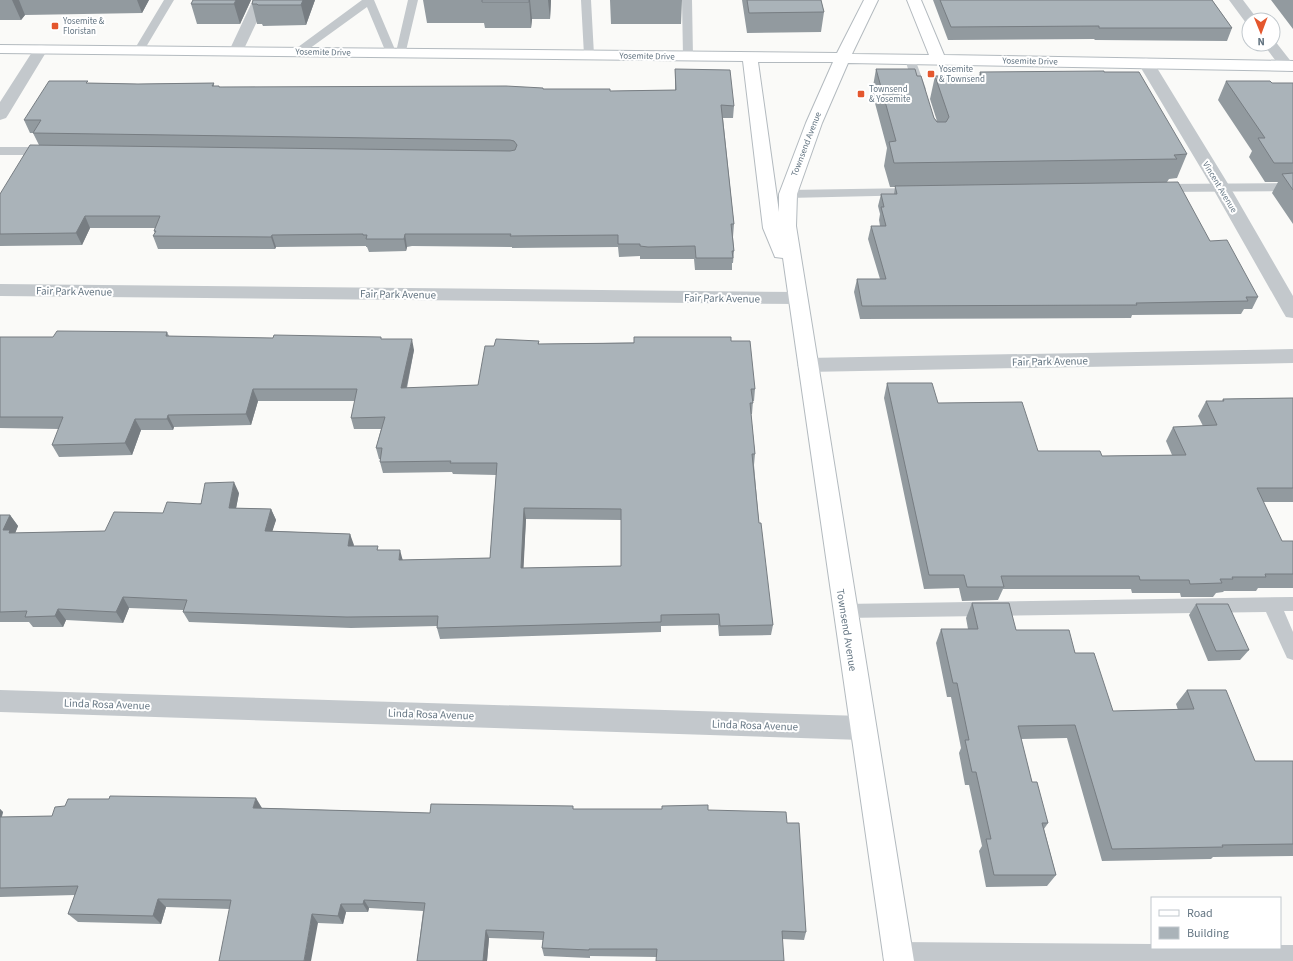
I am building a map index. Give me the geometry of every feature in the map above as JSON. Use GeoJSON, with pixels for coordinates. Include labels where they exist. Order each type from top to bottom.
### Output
{"type":"FeatureCollection","features":[{"type":"Feature","properties":{"kind":"street"},"geometry":{"type":"LineString","coordinates":[[236,51],[260,0]]}},
{"type":"Feature","properties":{"kind":"street","name":"Townsend Avenue"},"geometry":{"type":"LineString","coordinates":[[871,0],[842,58],[814,123],[788,194],[787,226],[844,611],[898,959]]}},
{"type":"Feature","properties":{"kind":"street"},"geometry":{"type":"LineString","coordinates":[[914,0],[938,60]]}},
{"type":"Feature","properties":{"kind":"street"},"geometry":{"type":"LineString","coordinates":[[1236,0],[1245,12]]}},
{"type":"Feature","properties":{"kind":"street","name":"Yosemite Drive"},"geometry":{"type":"LineString","coordinates":[[0,49],[842,58],[1290,66]]}},
{"type":"Feature","properties":{"kind":"street"},"geometry":{"type":"LineString","coordinates":[[0,115],[41,49]]}},
{"type":"Feature","properties":{"kind":"street"},"geometry":{"type":"LineString","coordinates":[[1277,52],[1290,66]]}},
{"type":"Feature","properties":{"kind":"street","name":"Townsend Avenue"},"geometry":{"type":"LineString","coordinates":[[750,57],[772,228],[797,298]]}},
{"type":"Feature","properties":{"kind":"street","name":"Vincent Avenue"},"geometry":{"type":"LineString","coordinates":[[1146,63],[1221,187],[1293,312]]}},
{"type":"Feature","properties":{"kind":"street","name":"Fair Park Avenue"},"geometry":{"type":"LineString","coordinates":[[0,290],[797,298]]}},
{"type":"Feature","properties":{"kind":"street","name":"Fair Park Avenue"},"geometry":{"type":"LineString","coordinates":[[807,365],[1293,356]]}},
{"type":"Feature","properties":{"kind":"street","name":"Linda Rosa Avenue"},"geometry":{"type":"LineString","coordinates":[[0,701],[862,728]]}},
{"type":"Feature","properties":{"kind":"street"},"geometry":{"type":"LineString","coordinates":[[898,959],[1293,960]]}},
{"type":"Feature","properties":{"kind":"lane"},"geometry":{"type":"LineString","coordinates":[[138,50],[169,0]]}},
{"type":"Feature","properties":{"kind":"lane"},"geometry":{"type":"LineString","coordinates":[[298,52],[369,0],[396,53]]}},
{"type":"Feature","properties":{"kind":"lane"},"geometry":{"type":"LineString","coordinates":[[396,53],[414,0]]}},
{"type":"Feature","properties":{"kind":"lane"},"geometry":{"type":"LineString","coordinates":[[586,0],[589,55]]}},
{"type":"Feature","properties":{"kind":"lane"},"geometry":{"type":"LineString","coordinates":[[687,0],[688,57]]}},
{"type":"Feature","properties":{"kind":"lane"},"geometry":{"type":"LineString","coordinates":[[910,59],[923,100]]}},
{"type":"Feature","properties":{"kind":"lane"},"geometry":{"type":"LineString","coordinates":[[0,151],[56,152]]}},
{"type":"Feature","properties":{"kind":"lane"},"geometry":{"type":"LineString","coordinates":[[1150,188],[1293,187]]}},
{"type":"Feature","properties":{"kind":"lane"},"geometry":{"type":"LineString","coordinates":[[788,194],[930,192]]}},
{"type":"Feature","properties":{"kind":"lane"},"geometry":{"type":"LineString","coordinates":[[844,611],[1293,604]]}},
{"type":"Feature","properties":{"kind":"lane"},"geometry":{"type":"LineString","coordinates":[[1272,605],[1293,652]]}},
{"type":"Feature","properties":{"kind":"building"},"geometry":{"type":"Polygon","coordinates":[[[193,0],[236,0],[234,4],[191,4],[193,0]]]}},
{"type":"Feature","properties":{"kind":"building"},"geometry":{"type":"Polygon","coordinates":[[[253,0],[303,0],[301,5],[258,5],[252,4],[253,0]]]}},
{"type":"Feature","properties":{"kind":"building"},"geometry":{"type":"Polygon","coordinates":[[[482,0],[529,0],[529,2],[482,2],[482,0]]]}},
{"type":"Feature","properties":{"kind":"building"},"geometry":{"type":"Polygon","coordinates":[[[747,0],[821,0],[824,12],[749,13],[747,0]]]}},
{"type":"Feature","properties":{"kind":"building"},"geometry":{"type":"Polygon","coordinates":[[[940,0],[1212,0],[1232,28],[1099,28],[1099,26],[951,27],[940,0]]]}},
{"type":"Feature","properties":{"kind":"building"},"geometry":{"type":"Polygon","coordinates":[[[675,69],[730,70],[734,106],[721,105],[734,224],[731,224],[734,251],[732,251],[733,258],[696,258],[695,246],[648,247],[640,246],[640,244],[618,244],[618,235],[510,236],[511,234],[405,234],[404,239],[366,239],[367,235],[363,234],[272,235],[271,237],[153,236],[160,216],[85,216],[76,233],[0,234],[0,194],[30,145],[510,151],[515,150],[517,145],[514,141],[510,140],[33,133],[41,120],[24,120],[49,81],[88,81],[86,83],[138,84],[214,83],[212,86],[219,87],[506,86],[543,89],[610,89],[610,91],[676,90],[675,69]]]}},
{"type":"Feature","properties":{"kind":"building"},"geometry":{"type":"Polygon","coordinates":[[[876,69],[915,69],[917,76],[921,76],[934,118],[937,122],[946,122],[949,117],[935,76],[981,76],[980,72],[1139,72],[1187,154],[1174,155],[1177,159],[894,163],[889,142],[896,141],[876,69]]]}},
{"type":"Feature","properties":{"kind":"building"},"geometry":{"type":"Polygon","coordinates":[[[1226,81],[1270,81],[1272,83],[1293,83],[1293,163],[1274,163],[1258,138],[1265,138],[1226,81]]]}},
{"type":"Feature","properties":{"kind":"building"},"geometry":{"type":"Polygon","coordinates":[[[1293,173],[1293,190],[1282,174],[1293,173]]]}},
{"type":"Feature","properties":{"kind":"building"},"geometry":{"type":"Polygon","coordinates":[[[1178,182],[1210,241],[1227,240],[1258,297],[1246,297],[1248,301],[1136,303],[1137,305],[862,306],[857,279],[886,279],[871,226],[886,226],[881,207],[884,207],[881,194],[897,194],[895,186],[1178,182]]]}},
{"type":"Feature","properties":{"kind":"building"},"geometry":{"type":"Polygon","coordinates":[[[57,331],[167,332],[166,336],[273,338],[274,335],[412,339],[401,388],[478,385],[485,346],[494,346],[496,339],[539,341],[538,344],[634,343],[634,337],[731,337],[731,341],[750,341],[755,389],[751,389],[753,403],[750,403],[755,454],[752,454],[759,523],[761,523],[773,625],[720,626],[719,614],[661,615],[661,622],[437,628],[438,616],[347,617],[183,612],[187,600],[123,597],[116,612],[58,609],[55,616],[25,617],[27,611],[0,612],[0,515],[10,515],[3,530],[10,530],[9,533],[105,531],[114,512],[163,513],[167,502],[201,504],[205,483],[234,482],[229,508],[271,509],[265,531],[350,534],[348,546],[378,546],[377,550],[400,550],[399,560],[490,558],[497,463],[450,463],[451,461],[380,462],[382,448],[376,448],[385,417],[351,418],[357,389],[253,389],[246,414],[168,415],[167,419],[135,419],[125,443],[52,445],[63,417],[0,417],[0,337],[53,337],[57,331]],[[524,508],[521,568],[621,566],[621,509],[524,508]]]}},
{"type":"Feature","properties":{"kind":"building"},"geometry":{"type":"Polygon","coordinates":[[[887,383],[932,383],[938,403],[1022,402],[1038,451],[1100,451],[1102,456],[1186,455],[1173,427],[1217,425],[1206,401],[1224,401],[1223,399],[1293,398],[1293,488],[1257,488],[1282,541],[1293,541],[1293,574],[1265,574],[1266,577],[1232,577],[1233,579],[1220,579],[1222,583],[1190,584],[1189,580],[1140,580],[1139,576],[1001,576],[1004,587],[967,587],[964,575],[929,575],[887,383]]]}},
{"type":"Feature","properties":{"kind":"building"},"geometry":{"type":"Polygon","coordinates":[[[972,603],[1009,603],[1016,630],[1069,630],[1075,653],[1094,653],[1113,711],[1194,709],[1187,690],[1226,690],[1255,761],[1293,761],[1293,844],[1112,849],[1075,725],[1018,726],[1032,782],[1037,782],[1048,823],[1042,823],[1056,875],[994,875],[986,839],[991,839],[976,772],[972,772],[965,740],[969,740],[957,683],[953,683],[941,629],[978,629],[972,603]]]}},
{"type":"Feature","properties":{"kind":"building"},"geometry":{"type":"Polygon","coordinates":[[[1196,604],[1228,604],[1249,650],[1216,651],[1196,604]]]}},
{"type":"Feature","properties":{"kind":"building"},"geometry":{"type":"Polygon","coordinates":[[[110,796],[256,798],[253,808],[430,813],[431,804],[573,806],[573,809],[662,809],[662,806],[708,805],[708,810],[786,812],[787,823],[799,823],[806,932],[782,931],[784,961],[656,961],[657,949],[589,950],[542,948],[544,932],[486,930],[483,961],[417,961],[425,903],[364,900],[363,904],[341,904],[338,916],[312,914],[304,961],[219,961],[231,900],[158,899],[153,916],[68,914],[78,886],[0,888],[0,817],[52,816],[55,807],[65,806],[68,799],[109,799],[110,796]]]}},
{"type":"Feature","properties":{"kind":"place","name":"Yosemite & Floristan"},"geometry":{"type":"Point","coordinates":[55,26]}},
{"type":"Feature","properties":{"kind":"place","name":"Yosemite & Townsend"},"geometry":{"type":"Point","coordinates":[931,74]}},
{"type":"Feature","properties":{"kind":"place","name":"Townsend & Yosemite"},"geometry":{"type":"Point","coordinates":[861,94]}}]}
